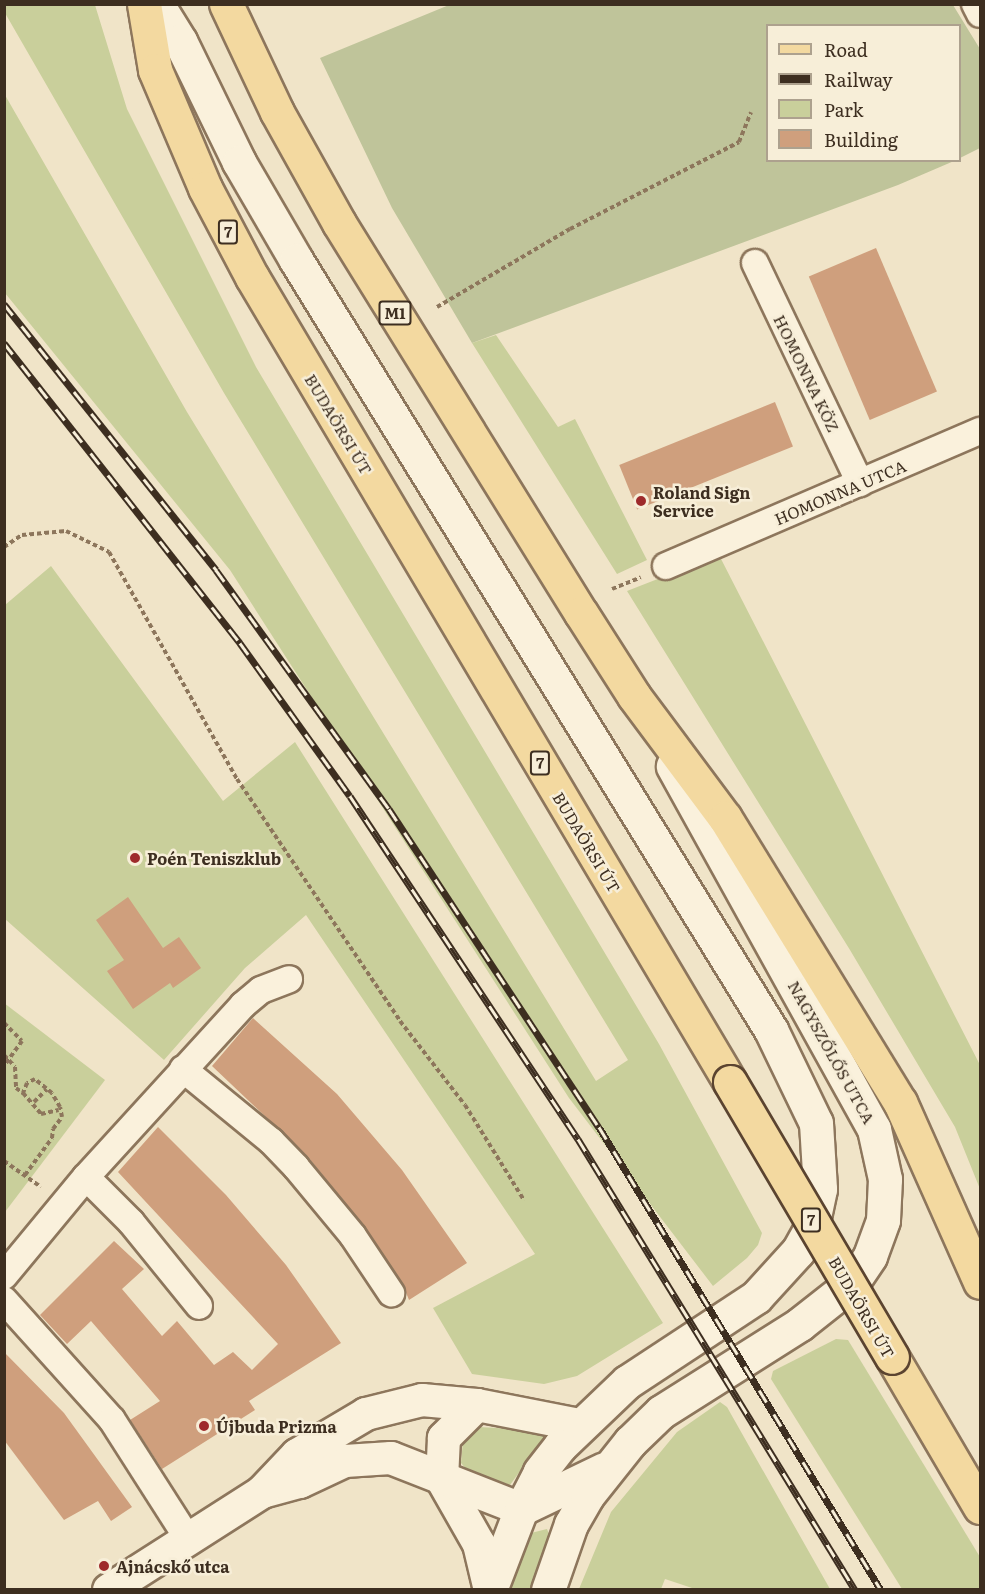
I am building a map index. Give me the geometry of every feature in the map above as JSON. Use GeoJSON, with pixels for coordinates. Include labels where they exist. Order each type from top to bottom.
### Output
{"type":"FeatureCollection","features":[{"type":"Feature","properties":{"kind":"main road","name":"BUDAÖRSI ÚT"},"geometry":{"type":"LineString","coordinates":[[144,4],[155,70],[205,188],[252,277],[981,1507]]}},
{"type":"Feature","properties":{"kind":"main road"},"geometry":{"type":"LineString","coordinates":[[156,4],[180,41],[239,162],[296,260],[771,1030],[800,1084],[816,1123],[821,1156],[820,1189],[812,1226],[798,1251],[756,1297],[627,1382],[579,1425],[540,1472],[521,1509],[490,1590]]}},
{"type":"Feature","properties":{"kind":"main road","name":"M1"},"geometry":{"type":"LineString","coordinates":[[226,4],[277,112],[339,223],[634,696]]}},
{"type":"Feature","properties":{"kind":"main road"},"geometry":{"type":"LineString","coordinates":[[634,696],[725,818],[900,1102],[981,1282]]}},
{"type":"Feature","properties":{"kind":"main road","name":"NAGYSZŐLŐS UTCA"},"geometry":{"type":"LineString","coordinates":[[548,1590],[571,1524],[609,1467],[662,1412],[800,1324],[852,1283],[870,1256],[883,1220],[885,1179],[874,1129],[634,696]]}},
{"type":"Feature","properties":{"kind":"main road"},"geometry":{"type":"LineString","coordinates":[[521,1509],[609,1467]]}},
{"type":"Feature","properties":{"kind":"street"},"geometry":{"type":"LineString","coordinates":[[975,4],[981,14]]}},
{"type":"Feature","properties":{"kind":"street","name":"HOMONNA KÖZ"},"geometry":{"type":"LineString","coordinates":[[755,263],[860,483]]}},
{"type":"Feature","properties":{"kind":"street","name":"HOMONNA UTCA"},"geometry":{"type":"LineString","coordinates":[[666,566],[981,431]]}},
{"type":"Feature","properties":{"kind":"street"},"geometry":{"type":"LineString","coordinates":[[4,1276],[87,1177],[243,1005],[261,990],[289,979]]}},
{"type":"Feature","properties":{"kind":"street"},"geometry":{"type":"LineString","coordinates":[[183,1069],[271,1141],[296,1167],[353,1236],[391,1293]]}},
{"type":"Feature","properties":{"kind":"street"},"geometry":{"type":"LineString","coordinates":[[87,1177],[130,1222],[199,1306]]}},
{"type":"Feature","properties":{"kind":"street"},"geometry":{"type":"LineString","coordinates":[[4,1300],[112,1420],[188,1539]]}},
{"type":"Feature","properties":{"kind":"street"},"geometry":{"type":"LineString","coordinates":[[109,1590],[262,1492],[297,1455],[366,1413],[422,1400],[477,1405],[579,1425]]}},
{"type":"Feature","properties":{"kind":"street"},"geometry":{"type":"LineString","coordinates":[[477,1405],[444,1438],[442,1479],[480,1544],[490,1590]]}},
{"type":"Feature","properties":{"kind":"street"},"geometry":{"type":"LineString","coordinates":[[262,1492],[300,1482],[345,1461],[368,1457],[391,1458],[521,1509]]}},
{"type":"Feature","properties":{"kind":"path"},"geometry":{"type":"LineString","coordinates":[[437,307],[570,229],[739,142],[751,112]]}},
{"type":"Feature","properties":{"kind":"path"},"geometry":{"type":"LineString","coordinates":[[4,547],[22,535],[66,531],[110,552],[237,779],[400,1021],[465,1105],[524,1200]]}},
{"type":"Feature","properties":{"kind":"path"},"geometry":{"type":"LineString","coordinates":[[4,1023],[21,1038],[10,1060],[4,1066]]}},
{"type":"Feature","properties":{"kind":"path"},"geometry":{"type":"LineString","coordinates":[[4,1055],[16,1070],[16,1088],[34,1102],[41,1114],[59,1110]]}},
{"type":"Feature","properties":{"kind":"path"},"geometry":{"type":"LineString","coordinates":[[24,1093],[33,1079],[47,1089],[59,1110],[61,1120],[53,1129],[52,1138],[25,1175]]}},
{"type":"Feature","properties":{"kind":"path"},"geometry":{"type":"LineString","coordinates":[[34,1102],[47,1089]]}},
{"type":"Feature","properties":{"kind":"path"},"geometry":{"type":"LineString","coordinates":[[4,1161],[64,1204]]}},
{"type":"Feature","properties":{"kind":"green space"},"geometry":{"type":"Polygon","coordinates":[[[5,4],[95,5],[127,109],[256,367],[659,1044],[762,1233],[758,1245],[747,1258],[713,1286],[569,1098],[230,570],[5,293],[5,95],[187,412],[596,1081],[628,1060],[224,393],[5,13],[5,4]]]}},
{"type":"Feature","properties":{"kind":"green space"},"geometry":{"type":"Polygon","coordinates":[[[449,5],[953,5],[980,49],[980,148],[961,158],[961,24],[766,24],[766,162],[952,162],[898,185],[472,343],[392,208],[320,58],[449,5]]]}},
{"type":"Feature","properties":{"kind":"green space"},"geometry":{"type":"Polygon","coordinates":[[[496,335],[558,427],[575,419],[647,560],[617,574],[472,343],[496,335]]]}},
{"type":"Feature","properties":{"kind":"green space"},"geometry":{"type":"Polygon","coordinates":[[[719,555],[980,1065],[980,1189],[955,1127],[850,950],[627,591],[719,555]]]}},
{"type":"Feature","properties":{"kind":"green space"},"geometry":{"type":"Polygon","coordinates":[[[51,566],[223,801],[295,742],[663,1323],[577,1376],[544,1384],[472,1374],[433,1308],[535,1254],[306,915],[245,968],[164,1060],[5,919],[5,605],[51,566]]]}},
{"type":"Feature","properties":{"kind":"green space"},"geometry":{"type":"Polygon","coordinates":[[[4,1003],[105,1080],[5,1212],[4,1212],[4,1003]]]}},
{"type":"Feature","properties":{"kind":"green space"},"geometry":{"type":"Polygon","coordinates":[[[836,1339],[848,1340],[980,1557],[980,1589],[902,1589],[771,1379],[773,1371],[836,1339]]]}},
{"type":"Feature","properties":{"kind":"green space"},"geometry":{"type":"Polygon","coordinates":[[[720,1402],[727,1407],[830,1589],[695,1589],[665,1579],[661,1589],[579,1589],[611,1512],[677,1432],[720,1402]]]}},
{"type":"Feature","properties":{"kind":"green space"},"geometry":{"type":"Polygon","coordinates":[[[479,1427],[514,1429],[546,1435],[510,1485],[467,1470],[461,1463],[463,1441],[479,1427]]]}},
{"type":"Feature","properties":{"kind":"green space"},"geometry":{"type":"Polygon","coordinates":[[[547,1529],[549,1534],[530,1589],[507,1590],[527,1534],[547,1529]]]}},
{"type":"Feature","properties":{"kind":"building"},"geometry":{"type":"Polygon","coordinates":[[[876,248],[937,392],[870,420],[809,277],[876,248]]]}},
{"type":"Feature","properties":{"kind":"building"},"geometry":{"type":"Polygon","coordinates":[[[775,402],[793,447],[637,509],[619,465],[775,402]]]}},
{"type":"Feature","properties":{"kind":"building"},"geometry":{"type":"Polygon","coordinates":[[[128,897],[163,948],[179,937],[201,968],[173,988],[170,983],[133,1009],[107,971],[124,960],[96,920],[128,897]]]}},
{"type":"Feature","properties":{"kind":"building"},"geometry":{"type":"Polygon","coordinates":[[[253,1018],[337,1094],[402,1170],[467,1263],[409,1300],[403,1285],[365,1228],[308,1157],[212,1066],[253,1018]]]}},
{"type":"Feature","properties":{"kind":"building"},"geometry":{"type":"Polygon","coordinates":[[[158,1127],[226,1195],[286,1265],[341,1343],[249,1401],[255,1410],[162,1469],[130,1420],[160,1401],[91,1321],[67,1344],[40,1315],[114,1241],[144,1269],[122,1289],[162,1336],[177,1321],[214,1365],[233,1352],[252,1370],[278,1344],[118,1172],[158,1127]]]}},
{"type":"Feature","properties":{"kind":"building"},"geometry":{"type":"Polygon","coordinates":[[[4,1352],[64,1413],[132,1507],[111,1521],[98,1501],[64,1520],[4,1440],[4,1352]]]}},
{"type":"Feature","properties":{"kind":"railway"},"geometry":{"type":"LineString","coordinates":[[4,304],[216,570],[389,809],[599,1127],[881,1590]]}},
{"type":"Feature","properties":{"kind":"railway"},"geometry":{"type":"LineString","coordinates":[[4,343],[240,643],[350,796],[578,1139],[855,1590]]}},
{"type":"Feature","properties":{"kind":"place","name":"Roland Sign Service"},"geometry":{"type":"Point","coordinates":[641,501]}},
{"type":"Feature","properties":{"kind":"place","name":"Poén Teniszklub"},"geometry":{"type":"Point","coordinates":[135,858]}},
{"type":"Feature","properties":{"kind":"place","name":"Újbuda Prizma"},"geometry":{"type":"Point","coordinates":[204,1426]}},
{"type":"Feature","properties":{"kind":"place","name":"Ajnácskő utca"},"geometry":{"type":"Point","coordinates":[104,1566]}}]}
